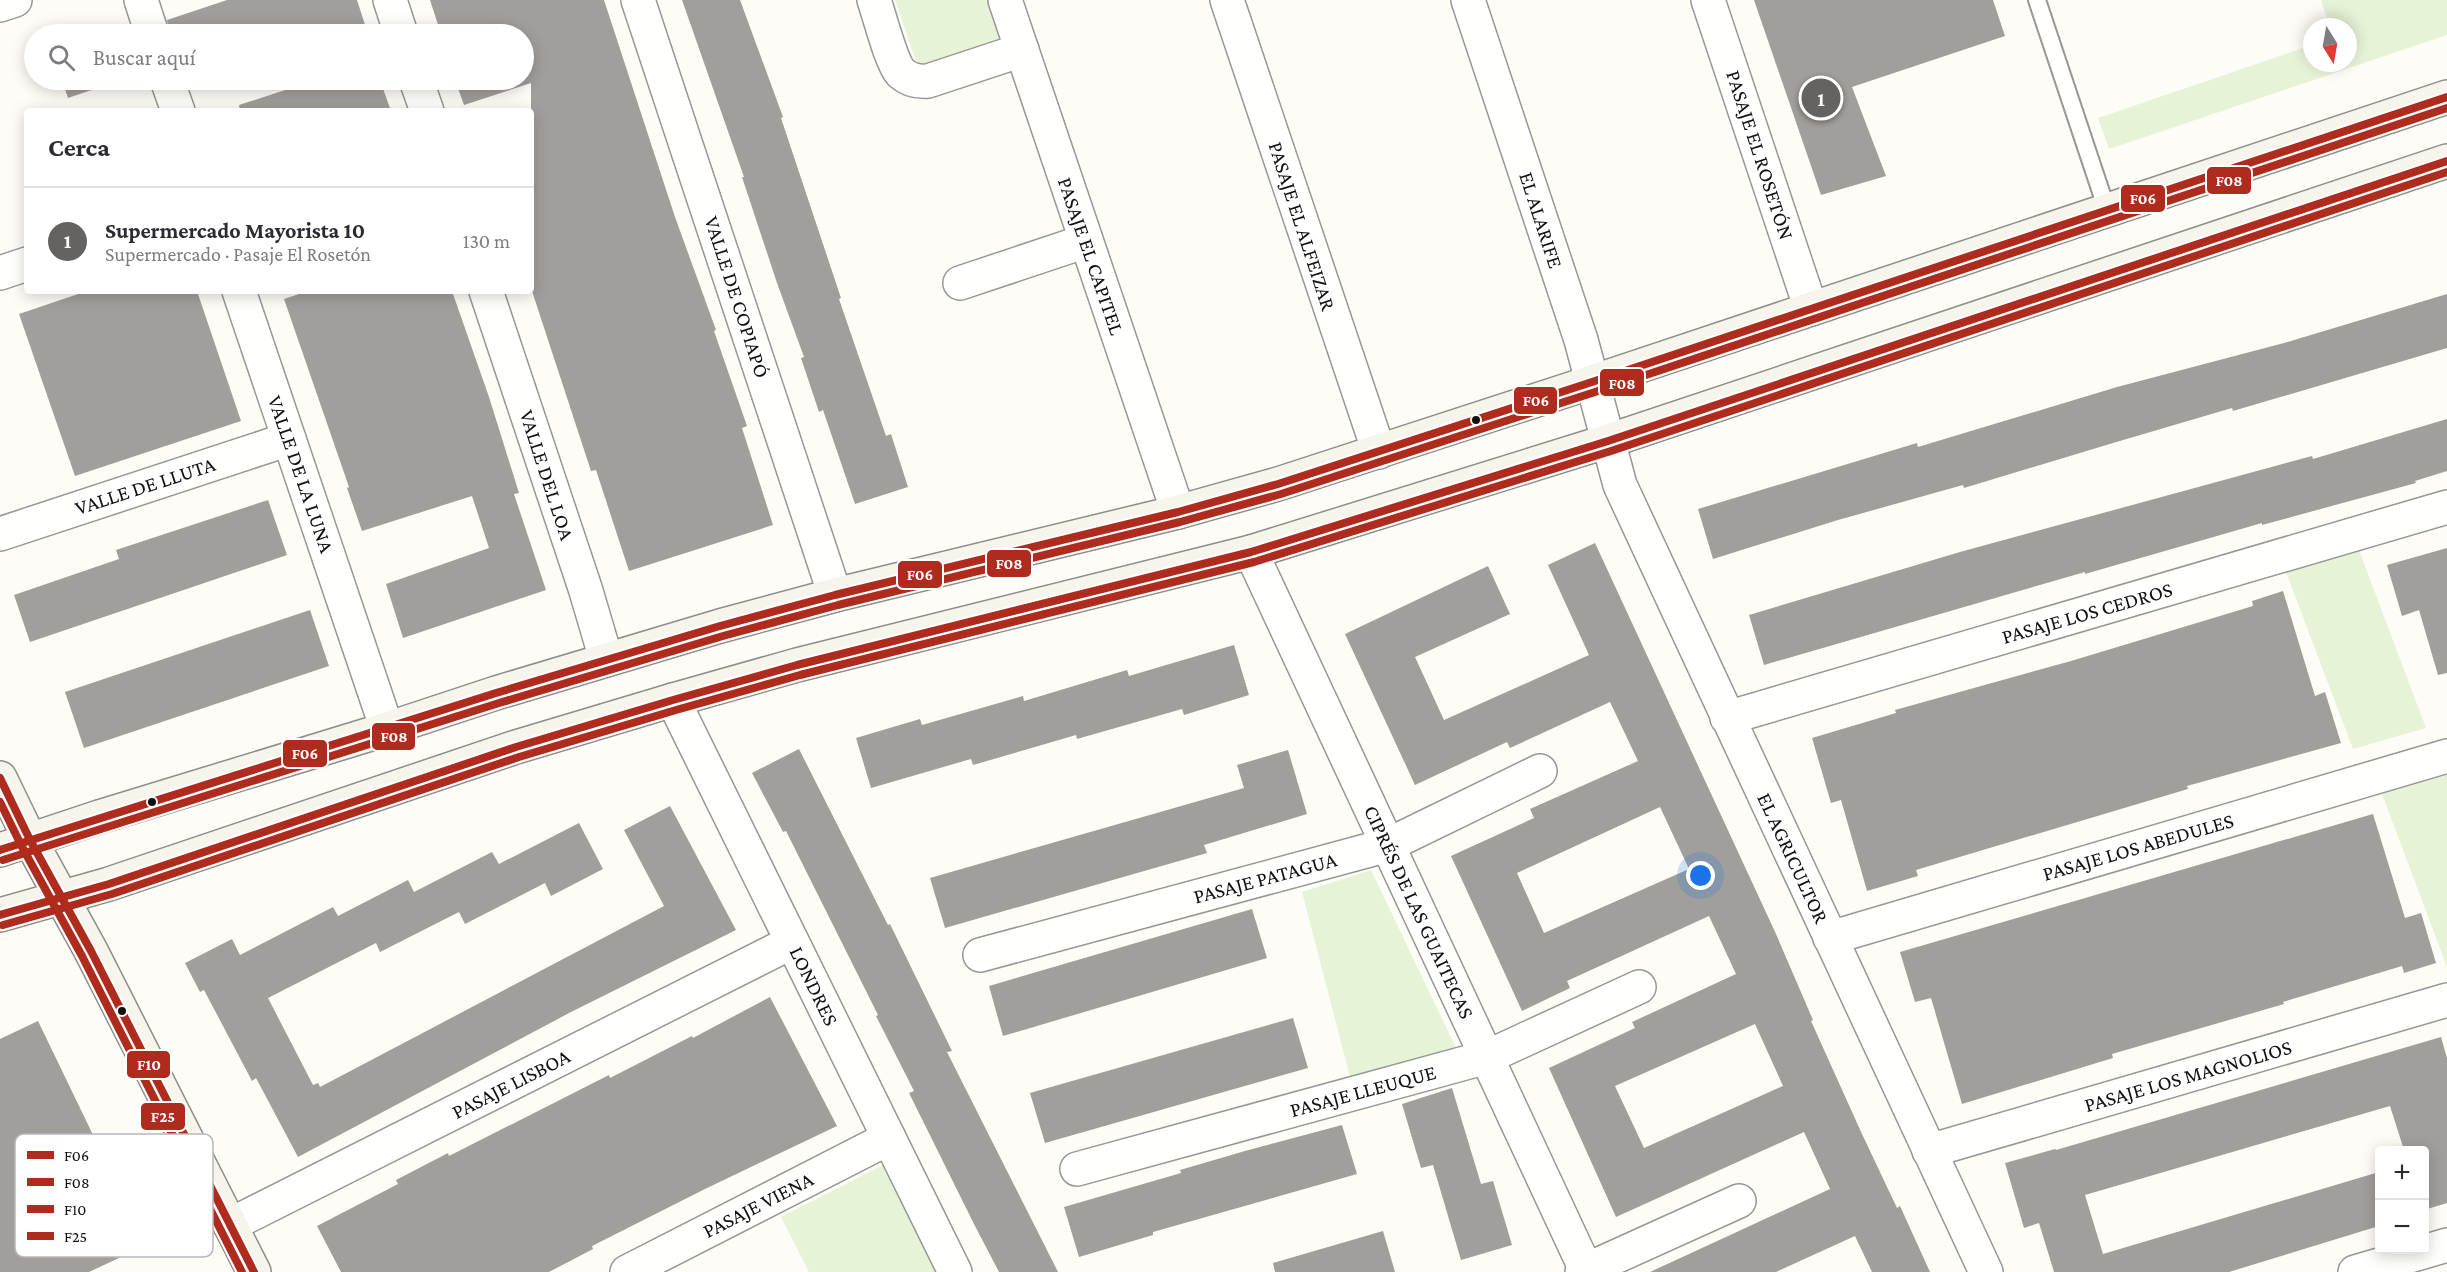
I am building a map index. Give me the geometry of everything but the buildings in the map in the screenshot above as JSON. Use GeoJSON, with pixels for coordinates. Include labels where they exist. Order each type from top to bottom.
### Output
{"type":"FeatureCollection","features":[{"type":"Feature","properties":{"kind":"main road"},"geometry":{"type":"LineString","coordinates":[[15,845],[606,660],[835,595],[1178,512],[1278,484],[1592,382],[2447,97]]}},
{"type":"Feature","properties":{"kind":"main road"},"geometry":{"type":"LineString","coordinates":[[0,915],[109,884],[516,747],[673,700],[797,665],[1251,552],[1608,441],[2447,161]]}},
{"type":"Feature","properties":{"kind":"main road"},"geometry":{"type":"LineString","coordinates":[[0,778],[15,845],[61,898],[91,951],[184,1134]]}},
{"type":"Feature","properties":{"kind":"main road"},"geometry":{"type":"LineString","coordinates":[[213,1191],[254,1272]]}},
{"type":"Feature","properties":{"kind":"street"},"geometry":{"type":"LineString","coordinates":[[0,5],[15,0]]}},
{"type":"Feature","properties":{"kind":"street"},"geometry":{"type":"LineString","coordinates":[[141,0],[149,24]]}},
{"type":"Feature","properties":{"kind":"street"},"geometry":{"type":"LineString","coordinates":[[390,0],[398,24]]}},
{"type":"Feature","properties":{"kind":"street","name":"VALLE DE COPIAPÓ"},"geometry":{"type":"LineString","coordinates":[[638,0],[835,595]]}},
{"type":"Feature","properties":{"kind":"street"},"geometry":{"type":"LineString","coordinates":[[874,0],[895,61],[900,72],[909,79],[928,81],[1022,50]]}},
{"type":"Feature","properties":{"kind":"street","name":"PASAJE EL CAPITEL"},"geometry":{"type":"LineString","coordinates":[[1005,0],[1178,512]]}},
{"type":"Feature","properties":{"kind":"street","name":"PASAJE EL ALFEIZAR"},"geometry":{"type":"LineString","coordinates":[[1227,0],[1379,452]]}},
{"type":"Feature","properties":{"kind":"street","name":"EL ALARIFE"},"geometry":{"type":"LineString","coordinates":[[1468,0],[1581,340],[1608,441]]}},
{"type":"Feature","properties":{"kind":"street","name":"PASAJE EL ROSETÓN"},"geometry":{"type":"LineString","coordinates":[[1708,0],[1811,309]]}},
{"type":"Feature","properties":{"kind":"street"},"geometry":{"type":"LineString","coordinates":[[171,90],[177,108]]}},
{"type":"Feature","properties":{"kind":"street"},"geometry":{"type":"LineString","coordinates":[[420,90],[426,108]]}},
{"type":"Feature","properties":{"kind":"street"},"geometry":{"type":"LineString","coordinates":[[960,283],[1086,241]]}},
{"type":"Feature","properties":{"kind":"street"},"geometry":{"type":"LineString","coordinates":[[0,273],[24,265]]}},
{"type":"Feature","properties":{"kind":"street","name":"VALLE DE LA LUNA"},"geometry":{"type":"LineString","coordinates":[[240,294],[387,729]]}},
{"type":"Feature","properties":{"kind":"street","name":"VALLE DEL LOA"},"geometry":{"type":"LineString","coordinates":[[487,294],[582,579],[606,660]]}},
{"type":"Feature","properties":{"kind":"street","name":"VALLE DE LLUTA"},"geometry":{"type":"LineString","coordinates":[[0,534],[289,439]]}},
{"type":"Feature","properties":{"kind":"street","name":"EL AGRICULTOR"},"geometry":{"type":"LineString","coordinates":[[1608,441],[1620,485],[1986,1272]]}},
{"type":"Feature","properties":{"kind":"street","name":"PASAJE LOS CEDROS"},"geometry":{"type":"LineString","coordinates":[[1728,718],[2447,507]]}},
{"type":"Feature","properties":{"kind":"street","name":"CIPRÉS DE LAS GUAITECAS"},"geometry":{"type":"LineString","coordinates":[[1251,552],[1585,1272]]}},
{"type":"Feature","properties":{"kind":"street","name":"LONDRES"},"geometry":{"type":"LineString","coordinates":[[673,700],[955,1272]]}},
{"type":"Feature","properties":{"kind":"street","name":"PASAJE LOS ABEDULES"},"geometry":{"type":"LineString","coordinates":[[1830,938],[2447,756]]}},
{"type":"Feature","properties":{"kind":"street","name":"PASAJE PATAGUA"},"geometry":{"type":"LineString","coordinates":[[980,955],[1388,845],[1540,771]]}},
{"type":"Feature","properties":{"kind":"street","name":"PASAJE LISBOA"},"geometry":{"type":"LineString","coordinates":[[230,1225],[792,942]]}},
{"type":"Feature","properties":{"kind":"street","name":"PASAJE LLEUQUE"},"geometry":{"type":"LineString","coordinates":[[1077,1169],[1487,1057],[1639,987]]}},
{"type":"Feature","properties":{"kind":"street","name":"PASAJE LOS MAGNOLIOS"},"geometry":{"type":"LineString","coordinates":[[1929,1151],[2447,1000]]}},
{"type":"Feature","properties":{"kind":"street","name":"PASAJE VIENA"},"geometry":{"type":"LineString","coordinates":[[627,1272],[889,1138]]}},
{"type":"Feature","properties":{"kind":"street"},"geometry":{"type":"LineString","coordinates":[[1585,1272],[1739,1201]]}},
{"type":"Feature","properties":{"kind":"street"},"geometry":{"type":"LineString","coordinates":[[2355,1272],[2447,1245]]}},
{"type":"Feature","properties":{"kind":"lane"},"geometry":{"type":"LineString","coordinates":[[2037,0],[2108,210]]}},
{"type":"Feature","properties":{"kind":"green space"},"geometry":{"type":"Polygon","coordinates":[[[895,0],[994,0],[1008,44],[920,73],[895,0]]]}},
{"type":"Feature","properties":{"kind":"green space"},"geometry":{"type":"Polygon","coordinates":[[[2321,0],[2447,0],[2447,35],[2357,65],[2357,18],[2327,18],[2321,0]]]}},
{"type":"Feature","properties":{"kind":"green space"},"geometry":{"type":"Polygon","coordinates":[[[2303,48],[2303,72],[2337,72],[2109,149],[2098,118],[2303,48]]]}},
{"type":"Feature","properties":{"kind":"green space"},"geometry":{"type":"Polygon","coordinates":[[[2359,550],[2426,728],[2353,749],[2286,572],[2359,550]]]}},
{"type":"Feature","properties":{"kind":"green space"},"geometry":{"type":"Polygon","coordinates":[[[2447,775],[2447,967],[2382,794],[2447,775]]]}},
{"type":"Feature","properties":{"kind":"green space"},"geometry":{"type":"Polygon","coordinates":[[[1371,870],[1456,1048],[1350,1077],[1302,892],[1371,870]]]}},
{"type":"Feature","properties":{"kind":"green space"},"geometry":{"type":"Polygon","coordinates":[[[885,1164],[939,1272],[809,1272],[781,1217],[885,1164]]]}},
{"type":"Feature","properties":{"kind":"transit line","name":"F06"},"geometry":{"type":"LineString","coordinates":[[0,850],[496,693],[720,626],[835,595],[1178,512],[1278,484],[1592,382],[2447,97]]}},
{"type":"Feature","properties":{"kind":"transit line","name":"F08"},"geometry":{"type":"LineString","coordinates":[[3,860],[499,703],[723,636],[838,605],[1180,522],[1281,494],[1595,392],[2447,108]]}},
{"type":"Feature","properties":{"kind":"transit line","name":"F06"},"geometry":{"type":"LineString","coordinates":[[0,915],[109,884],[516,747],[673,700],[797,665],[1251,552],[1608,441],[2447,161]]}},
{"type":"Feature","properties":{"kind":"transit line","name":"F08"},"geometry":{"type":"LineString","coordinates":[[3,925],[112,894],[519,757],[676,710],[800,675],[1254,562],[1611,451],[2447,172]]}},
{"type":"Feature","properties":{"kind":"transit line","name":"F10"},"geometry":{"type":"LineString","coordinates":[[0,778],[30,840],[91,951],[184,1134]]}},
{"type":"Feature","properties":{"kind":"transit line","name":"F25"},"geometry":{"type":"LineString","coordinates":[[0,802],[82,956],[172,1134]]}},
{"type":"Feature","properties":{"kind":"transit line","name":"F10"},"geometry":{"type":"LineString","coordinates":[[213,1191],[254,1272]]}},
{"type":"Feature","properties":{"kind":"transit line","name":"F25"},"geometry":{"type":"LineString","coordinates":[[213,1215],[242,1272]]}},
{"type":"Feature","properties":{"kind":"place","name":"Supermercado Mayorista 10"},"geometry":{"type":"Point","coordinates":[1821,98]}}]}
